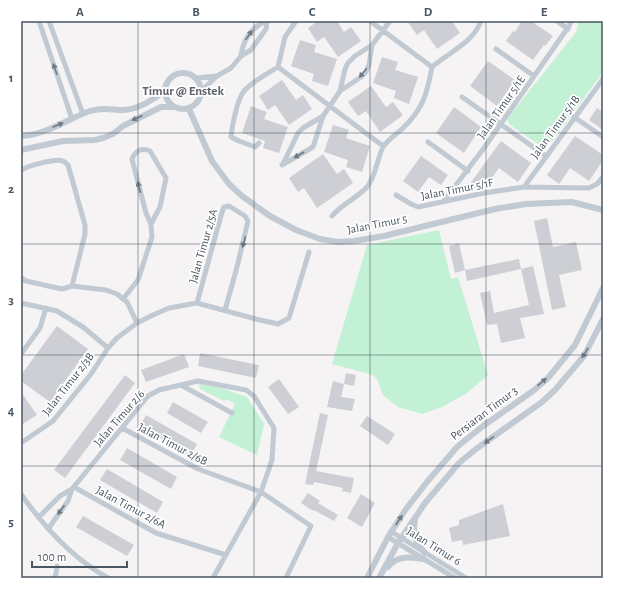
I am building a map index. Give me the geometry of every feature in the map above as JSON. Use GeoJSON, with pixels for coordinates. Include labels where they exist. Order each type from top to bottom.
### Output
{"type":"FeatureCollection","features":[{"type":"Feature","properties":{"kind":"street"},"geometry":{"type":"LineString","coordinates":[[39,21],[72,119]]}},
{"type":"Feature","properties":{"kind":"street"},"geometry":{"type":"LineString","coordinates":[[49,21],[83,114]]}},
{"type":"Feature","properties":{"kind":"street"},"geometry":{"type":"LineString","coordinates":[[202,90],[217,76],[231,68],[241,56],[251,50],[266,29],[266,21],[256,26],[242,44],[241,56]]}},
{"type":"Feature","properties":{"kind":"street"},"geometry":{"type":"LineString","coordinates":[[259,143],[255,147],[231,137],[239,104],[243,92],[250,85],[278,66],[285,37],[296,21]]}},
{"type":"Feature","properties":{"kind":"street"},"geometry":{"type":"LineString","coordinates":[[370,21],[432,66]]}},
{"type":"Feature","properties":{"kind":"street"},"geometry":{"type":"LineString","coordinates":[[323,116],[298,132],[282,165],[313,147],[323,116],[340,91],[345,69],[348,63],[355,56],[372,45],[390,21]]}},
{"type":"Feature","properties":{"kind":"street"},"geometry":{"type":"LineString","coordinates":[[332,216],[339,208],[368,186],[383,146],[410,121],[422,105],[429,83],[432,66],[469,40],[479,28],[481,21]]}},
{"type":"Feature","properties":{"kind":"street"},"geometry":{"type":"LineString","coordinates":[[557,21],[568,28]]}},
{"type":"Feature","properties":{"kind":"street","name":"Jalan Timur 5/1E"},"geometry":{"type":"LineString","coordinates":[[443,202],[500,125],[568,28],[570,21]]}},
{"type":"Feature","properties":{"kind":"street"},"geometry":{"type":"LineString","coordinates":[[340,91],[366,72],[369,65],[372,45]]}},
{"type":"Feature","properties":{"kind":"street"},"geometry":{"type":"LineString","coordinates":[[496,48],[534,76]]}},
{"type":"Feature","properties":{"kind":"street"},"geometry":{"type":"LineString","coordinates":[[278,66],[383,146]]}},
{"type":"Feature","properties":{"kind":"street"},"geometry":{"type":"LineString","coordinates":[[21,150],[63,141],[95,140],[104,138],[113,134],[123,126],[161,107],[189,109],[201,96],[202,90],[197,78],[186,73],[180,73],[169,79],[165,90],[167,100],[174,107]]}},
{"type":"Feature","properties":{"kind":"street"},"geometry":{"type":"LineString","coordinates":[[197,78],[217,76]]}},
{"type":"Feature","properties":{"kind":"street","name":"Jalan Timur 5/1B"},"geometry":{"type":"LineString","coordinates":[[524,187],[603,79]]}},
{"type":"Feature","properties":{"kind":"street"},"geometry":{"type":"LineString","coordinates":[[21,136],[46,130],[98,109],[108,108],[123,110],[132,108],[157,98],[165,90]]}},
{"type":"Feature","properties":{"kind":"street"},"geometry":{"type":"LineString","coordinates":[[462,97],[546,156]]}},
{"type":"Feature","properties":{"kind":"street","name":"Jalan Timur 5"},"geometry":{"type":"LineString","coordinates":[[189,109],[212,161],[229,184],[242,196],[270,216],[296,230],[320,239],[338,242],[384,236],[495,209],[526,204],[572,202],[603,210]]}},
{"type":"Feature","properties":{"kind":"street"},"geometry":{"type":"LineString","coordinates":[[574,118],[603,137]]}},
{"type":"Feature","properties":{"kind":"street"},"geometry":{"type":"LineString","coordinates":[[428,142],[468,170]]}},
{"type":"Feature","properties":{"kind":"street"},"geometry":{"type":"LineString","coordinates":[[123,299],[138,280],[152,237],[151,224],[146,213],[132,159],[134,154],[145,149],[150,151],[166,178],[160,207],[151,224]]}},
{"type":"Feature","properties":{"kind":"street"},"geometry":{"type":"LineString","coordinates":[[21,170],[27,167],[54,161],[62,161],[68,165],[85,225],[86,234],[72,286]]}},
{"type":"Feature","properties":{"kind":"street","name":"Jalan Timur 5/1F"},"geometry":{"type":"LineString","coordinates":[[396,195],[418,207],[484,193],[524,187],[589,188],[597,184],[603,177]]}},
{"type":"Feature","properties":{"kind":"street","name":"Jalan Timur 2/5A"},"geometry":{"type":"LineString","coordinates":[[197,303],[224,207],[229,206],[245,216],[248,222],[224,310]]}},
{"type":"Feature","properties":{"kind":"street"},"geometry":{"type":"LineString","coordinates":[[197,303],[278,324],[289,318],[309,252]]}},
{"type":"Feature","properties":{"kind":"street"},"geometry":{"type":"LineString","coordinates":[[21,278],[26,281],[62,289],[72,286],[106,290],[117,294],[127,302],[137,323]]}},
{"type":"Feature","properties":{"kind":"street","name":"Persiaran Timur 3"},"geometry":{"type":"LineString","coordinates":[[366,578],[406,509],[457,447],[483,426],[533,391],[548,378],[576,345],[603,288]]}},
{"type":"Feature","properties":{"kind":"street"},"geometry":{"type":"LineString","coordinates":[[21,303],[57,311],[83,327],[108,348]]}},
{"type":"Feature","properties":{"kind":"street","name":"Jalan Timur 2/3B"},"geometry":{"type":"LineString","coordinates":[[21,442],[53,421],[117,338],[137,323],[169,308],[197,303]]}},
{"type":"Feature","properties":{"kind":"street"},"geometry":{"type":"LineString","coordinates":[[21,354],[40,328],[46,308]]}},
{"type":"Feature","properties":{"kind":"street","name":"Persiaran Timur 3"},"geometry":{"type":"LineString","coordinates":[[380,577],[400,540],[425,503],[459,463],[476,449],[542,402],[555,390],[584,356],[603,319]]}},
{"type":"Feature","properties":{"kind":"street","name":"Jalan Timur 2/6"},"geometry":{"type":"LineString","coordinates":[[73,488],[148,396],[159,390],[181,384],[203,381],[246,390],[254,396],[274,428],[272,460],[261,492],[213,578]]}},
{"type":"Feature","properties":{"kind":"street"},"geometry":{"type":"LineString","coordinates":[[181,384],[232,413]]}},
{"type":"Feature","properties":{"kind":"street","name":"Jalan Timur 2/6B"},"geometry":{"type":"LineString","coordinates":[[122,428],[198,469],[261,492],[310,526],[286,578]]}},
{"type":"Feature","properties":{"kind":"street"},"geometry":{"type":"LineString","coordinates":[[39,517],[60,496],[73,488]]}},
{"type":"Feature","properties":{"kind":"street"},"geometry":{"type":"LineString","coordinates":[[48,529],[68,502],[73,488]]}},
{"type":"Feature","properties":{"kind":"street","name":"Jalan Timur 2/6A"},"geometry":{"type":"LineString","coordinates":[[73,488],[156,533],[226,556]]}},
{"type":"Feature","properties":{"kind":"street"},"geometry":{"type":"LineString","coordinates":[[21,494],[48,529],[90,567],[108,578]]}},
{"type":"Feature","properties":{"kind":"street"},"geometry":{"type":"LineString","coordinates":[[380,577],[391,562],[404,557],[424,556],[414,538],[416,516]]}},
{"type":"Feature","properties":{"kind":"street","name":"Jalan Timur 6"},"geometry":{"type":"LineString","coordinates":[[390,535],[400,540],[455,578]]}},
{"type":"Feature","properties":{"kind":"street","name":"Jalan Timur 6"},"geometry":{"type":"LineString","coordinates":[[424,556],[466,578]]}},
{"type":"Feature","properties":{"kind":"street"},"geometry":{"type":"LineString","coordinates":[[54,578],[57,566]]}},
{"type":"Feature","properties":{"kind":"green space"},"geometry":{"type":"Polygon","coordinates":[[[579,21],[603,21],[603,72],[551,143],[541,146],[510,125],[507,119],[576,32],[579,21]]]}},
{"type":"Feature","properties":{"kind":"green space"},"geometry":{"type":"Polygon","coordinates":[[[439,230],[451,279],[458,277],[488,375],[467,393],[442,407],[422,414],[398,407],[383,395],[377,379],[373,375],[332,364],[367,245],[439,230]]]}},
{"type":"Feature","properties":{"kind":"green space"},"geometry":{"type":"Polygon","coordinates":[[[203,382],[247,397],[264,424],[257,455],[219,437],[235,404],[226,399],[224,401],[200,389],[199,384],[203,382]]]}},
{"type":"Feature","properties":{"kind":"building"},"geometry":{"type":"Polygon","coordinates":[[[318,21],[337,21],[344,32],[351,27],[361,41],[338,57],[324,37],[317,42],[308,28],[318,21]]]}},
{"type":"Feature","properties":{"kind":"building"},"geometry":{"type":"Polygon","coordinates":[[[407,21],[452,21],[460,33],[437,49],[424,30],[417,35],[407,21]]]}},
{"type":"Feature","properties":{"kind":"building"},"geometry":{"type":"Polygon","coordinates":[[[522,21],[531,21],[553,36],[533,60],[506,41],[513,31],[515,32],[522,21]]]}},
{"type":"Feature","properties":{"kind":"building"},"geometry":{"type":"Polygon","coordinates":[[[300,40],[316,45],[314,52],[337,59],[328,86],[312,81],[314,74],[291,66],[300,40]]]}},
{"type":"Feature","properties":{"kind":"building"},"geometry":{"type":"Polygon","coordinates":[[[382,57],[398,62],[395,70],[418,77],[409,104],[394,98],[396,91],[373,83],[382,57]]]}},
{"type":"Feature","properties":{"kind":"building"},"geometry":{"type":"Polygon","coordinates":[[[488,61],[515,80],[497,106],[470,86],[488,61]]]}},
{"type":"Feature","properties":{"kind":"building"},"geometry":{"type":"Polygon","coordinates":[[[282,80],[296,100],[303,95],[312,109],[289,125],[275,105],[268,110],[259,96],[282,80]]]}},
{"type":"Feature","properties":{"kind":"building"},"geometry":{"type":"Polygon","coordinates":[[[371,86],[386,107],[393,102],[402,114],[402,116],[380,132],[366,111],[358,116],[348,102],[371,86]]]}},
{"type":"Feature","properties":{"kind":"building"},"geometry":{"type":"Polygon","coordinates":[[[251,106],[267,112],[264,119],[288,127],[279,153],[263,148],[265,141],[242,133],[251,106]]]}},
{"type":"Feature","properties":{"kind":"building"},"geometry":{"type":"Polygon","coordinates":[[[454,107],[481,127],[464,153],[436,133],[454,107]]]}},
{"type":"Feature","properties":{"kind":"building"},"geometry":{"type":"Polygon","coordinates":[[[597,108],[603,112],[603,130],[589,120],[597,108]]]}},
{"type":"Feature","properties":{"kind":"building"},"geometry":{"type":"Polygon","coordinates":[[[333,125],[349,130],[346,138],[370,146],[362,172],[346,167],[348,160],[324,152],[333,125]]]}},
{"type":"Feature","properties":{"kind":"building"},"geometry":{"type":"Polygon","coordinates":[[[575,136],[603,155],[603,160],[589,181],[570,168],[559,184],[547,175],[575,136]]]}},
{"type":"Feature","properties":{"kind":"building"},"geometry":{"type":"Polygon","coordinates":[[[501,141],[531,163],[518,182],[499,168],[484,189],[477,190],[469,185],[501,141]]]}},
{"type":"Feature","properties":{"kind":"building"},"geometry":{"type":"Polygon","coordinates":[[[323,154],[337,174],[344,169],[353,183],[317,208],[304,188],[298,192],[289,178],[323,154]]]}},
{"type":"Feature","properties":{"kind":"building"},"geometry":{"type":"Polygon","coordinates":[[[421,156],[448,175],[441,185],[429,177],[418,192],[403,181],[421,156]]]}},
{"type":"Feature","properties":{"kind":"building"},"geometry":{"type":"Polygon","coordinates":[[[547,218],[553,247],[576,242],[582,270],[559,275],[566,307],[552,310],[534,221],[547,218]]]}},
{"type":"Feature","properties":{"kind":"building"},"geometry":{"type":"Polygon","coordinates":[[[459,243],[465,270],[455,273],[449,246],[459,243]]]}},
{"type":"Feature","properties":{"kind":"building"},"geometry":{"type":"Polygon","coordinates":[[[519,259],[521,269],[467,281],[465,270],[519,259]]]}},
{"type":"Feature","properties":{"kind":"building"},"geometry":{"type":"Polygon","coordinates":[[[533,266],[544,314],[520,318],[525,338],[501,343],[497,324],[487,325],[480,293],[490,291],[494,313],[529,305],[521,269],[533,266]]]}},
{"type":"Feature","properties":{"kind":"building"},"geometry":{"type":"Polygon","coordinates":[[[57,326],[88,349],[50,402],[21,381],[21,375],[57,326]]]}},
{"type":"Feature","properties":{"kind":"building"},"geometry":{"type":"Polygon","coordinates":[[[200,353],[259,365],[256,378],[198,366],[200,353]]]}},
{"type":"Feature","properties":{"kind":"building"},"geometry":{"type":"Polygon","coordinates":[[[184,354],[189,367],[146,382],[141,370],[184,354]]]}},
{"type":"Feature","properties":{"kind":"building"},"geometry":{"type":"Polygon","coordinates":[[[346,373],[356,375],[354,386],[344,384],[346,373]]]}},
{"type":"Feature","properties":{"kind":"building"},"geometry":{"type":"Polygon","coordinates":[[[125,375],[135,383],[65,478],[54,470],[125,375]]]}},
{"type":"Feature","properties":{"kind":"building"},"geometry":{"type":"Polygon","coordinates":[[[279,379],[299,407],[288,414],[268,387],[279,379]]]}},
{"type":"Feature","properties":{"kind":"building"},"geometry":{"type":"Polygon","coordinates":[[[333,381],[344,384],[341,397],[355,399],[352,411],[327,407],[333,381]]]}},
{"type":"Feature","properties":{"kind":"building"},"geometry":{"type":"Polygon","coordinates":[[[21,392],[37,415],[21,425],[21,392]]]}},
{"type":"Feature","properties":{"kind":"building"},"geometry":{"type":"Polygon","coordinates":[[[173,402],[208,422],[201,433],[167,413],[173,402]]]}},
{"type":"Feature","properties":{"kind":"building"},"geometry":{"type":"Polygon","coordinates":[[[320,413],[328,415],[316,471],[354,478],[351,493],[342,491],[343,488],[314,482],[313,485],[305,484],[320,413]]]}},
{"type":"Feature","properties":{"kind":"building"},"geometry":{"type":"Polygon","coordinates":[[[146,415],[197,444],[190,456],[140,426],[146,415]]]}},
{"type":"Feature","properties":{"kind":"building"},"geometry":{"type":"Polygon","coordinates":[[[367,416],[395,434],[388,445],[360,426],[367,416]]]}},
{"type":"Feature","properties":{"kind":"building"},"geometry":{"type":"Polygon","coordinates":[[[127,448],[177,477],[171,489],[120,460],[127,448]]]}},
{"type":"Feature","properties":{"kind":"building"},"geometry":{"type":"Polygon","coordinates":[[[107,469],[163,502],[157,513],[100,480],[107,469]]]}},
{"type":"Feature","properties":{"kind":"building"},"geometry":{"type":"Polygon","coordinates":[[[308,493],[320,501],[318,503],[338,515],[334,521],[314,510],[313,511],[301,503],[308,493]]]}},
{"type":"Feature","properties":{"kind":"building"},"geometry":{"type":"Polygon","coordinates":[[[361,494],[375,503],[362,527],[347,518],[361,494]]]}},
{"type":"Feature","properties":{"kind":"building"},"geometry":{"type":"Polygon","coordinates":[[[503,504],[510,536],[463,545],[462,540],[452,542],[449,528],[459,525],[459,520],[503,504]]]}},
{"type":"Feature","properties":{"kind":"building"},"geometry":{"type":"Polygon","coordinates":[[[83,516],[134,545],[127,556],[76,527],[83,516]]]}},
{"type":"Feature","properties":{"kind":"district","name":"Timur @ Enstek"},"geometry":{"type":"Point","coordinates":[183,91]}}]}
